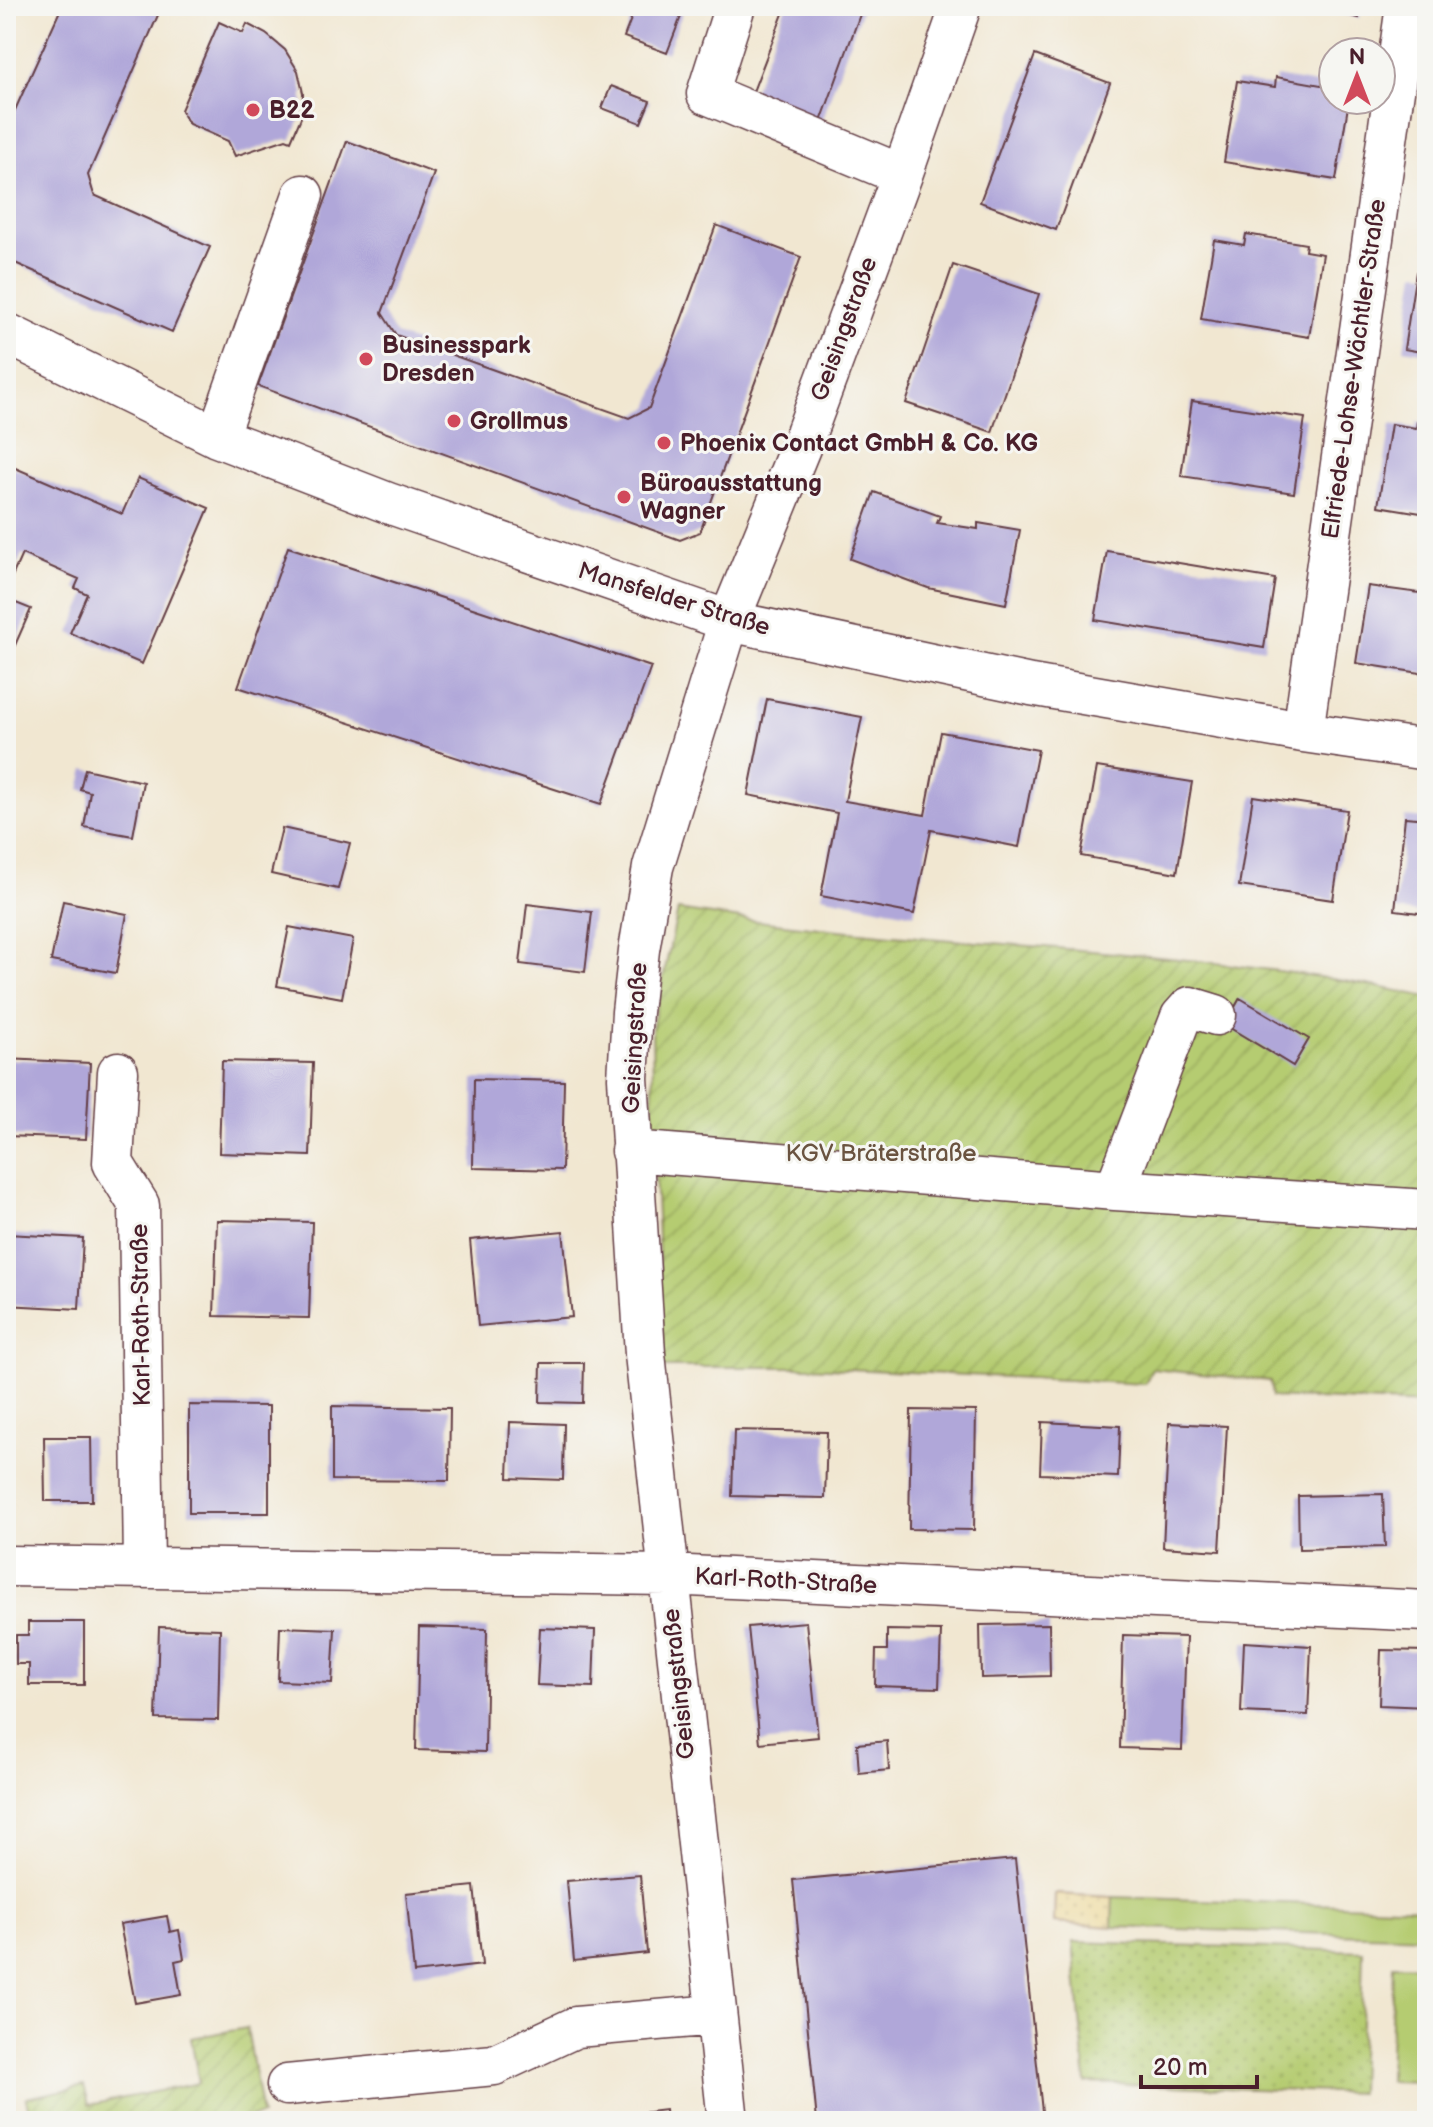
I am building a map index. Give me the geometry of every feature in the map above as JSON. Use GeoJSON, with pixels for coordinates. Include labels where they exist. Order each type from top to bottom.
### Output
{"type":"FeatureCollection","features":[{"type":"Feature","properties":{"kind":"street"},"geometry":{"type":"LineString","coordinates":[[735,6],[707,94],[902,175]]}},
{"type":"Feature","properties":{"kind":"street","name":"Geisingstraße"},"geometry":{"type":"LineString","coordinates":[[728,2121],[645,1354],[628,1078],[632,1012],[653,867],[729,621],[806,433],[961,6]]}},
{"type":"Feature","properties":{"kind":"street","name":"Elfriede-Lohse-Wächtler-Straße"},"geometry":{"type":"LineString","coordinates":[[1303,732],[1406,6]]}},
{"type":"Feature","properties":{"kind":"street"},"geometry":{"type":"LineString","coordinates":[[217,437],[303,195]]}},
{"type":"Feature","properties":{"kind":"street","name":"Mansfelder Straße"},"geometry":{"type":"LineString","coordinates":[[6,333],[217,437],[388,503],[729,621],[1031,685],[1427,750]]}},
{"type":"Feature","properties":{"kind":"street"},"geometry":{"type":"LineString","coordinates":[[1115,1190],[1181,1017],[1190,1007],[1216,1015]]}},
{"type":"Feature","properties":{"kind":"street","name":"Karl-Roth-Straße"},"geometry":{"type":"LineString","coordinates":[[118,1072],[113,1163],[139,1205],[144,1566]]}},
{"type":"Feature","properties":{"kind":"street"},"geometry":{"type":"LineString","coordinates":[[631,1151],[1115,1190],[1427,1210]]}},
{"type":"Feature","properties":{"kind":"street","name":"Karl-Roth-Straße"},"geometry":{"type":"LineString","coordinates":[[6,1566],[668,1575],[1427,1611]]}},
{"type":"Feature","properties":{"kind":"street"},"geometry":{"type":"LineString","coordinates":[[287,2085],[494,2065],[576,2027],[716,2015]]}},
{"type":"Feature","properties":{"kind":"green space","name":"KGV Bräterstraße"},"geometry":{"type":"Polygon","coordinates":[[[678,910],[771,923],[1241,966],[1334,979],[1427,997],[1427,1404],[1272,1397],[1270,1381],[1152,1369],[1145,1384],[809,1367],[664,1367],[652,1028],[678,910]]]}},
{"type":"Feature","properties":{"kind":"green space"},"geometry":{"type":"Polygon","coordinates":[[[1113,1897],[1427,1908],[1427,1937],[1112,1927],[1113,1897]]]}},
{"type":"Feature","properties":{"kind":"green space"},"geometry":{"type":"Polygon","coordinates":[[[1073,1942],[1363,1951],[1359,2093],[1086,2083],[1073,1942]]]}},
{"type":"Feature","properties":{"kind":"green space"},"geometry":{"type":"Polygon","coordinates":[[[1393,1965],[1427,1966],[1427,2082],[1389,2081],[1393,1965]]]}},
{"type":"Feature","properties":{"kind":"green space"},"geometry":{"type":"Polygon","coordinates":[[[247,2028],[262,2115],[224,2121],[31,2121],[26,2098],[84,2086],[89,2105],[199,2083],[191,2038],[247,2028]]]}},
{"type":"Feature","properties":{"kind":"sand"},"geometry":{"type":"Polygon","coordinates":[[[1055,1894],[1113,1897],[1112,1927],[1054,1923],[1055,1894]]]}},
{"type":"Feature","properties":{"kind":"building"},"geometry":{"type":"Polygon","coordinates":[[[62,6],[162,6],[88,175],[94,195],[210,247],[172,332],[6,259],[6,130],[62,6]]]}},
{"type":"Feature","properties":{"kind":"building"},"geometry":{"type":"Polygon","coordinates":[[[636,6],[685,6],[667,53],[624,37],[636,6]]]}},
{"type":"Feature","properties":{"kind":"building"},"geometry":{"type":"Polygon","coordinates":[[[786,6],[863,6],[818,130],[749,102],[786,6]]]}},
{"type":"Feature","properties":{"kind":"building"},"geometry":{"type":"Polygon","coordinates":[[[1309,6],[1361,6],[1359,18],[1309,6]]]}},
{"type":"Feature","properties":{"kind":"building"},"geometry":{"type":"Polygon","coordinates":[[[219,22],[243,33],[247,24],[266,34],[285,50],[298,71],[303,93],[302,115],[291,141],[286,139],[235,156],[228,141],[189,124],[181,110],[219,22]]]}},
{"type":"Feature","properties":{"kind":"building"},"geometry":{"type":"Polygon","coordinates":[[[1035,55],[1110,83],[1056,230],[980,202],[1035,55]]]}},
{"type":"Feature","properties":{"kind":"building"},"geometry":{"type":"Polygon","coordinates":[[[1276,77],[1317,84],[1317,116],[1346,116],[1336,180],[1224,162],[1237,81],[1275,87],[1276,77]]]}},
{"type":"Feature","properties":{"kind":"building"},"geometry":{"type":"Polygon","coordinates":[[[611,86],[650,101],[641,123],[602,108],[611,86]]]}},
{"type":"Feature","properties":{"kind":"building","name":"Businesspark Dresden"},"geometry":{"type":"Polygon","coordinates":[[[347,141],[434,173],[382,313],[396,335],[629,418],[649,408],[716,225],[801,257],[700,532],[680,540],[258,386],[347,141]]]}},
{"type":"Feature","properties":{"kind":"building"},"geometry":{"type":"Polygon","coordinates":[[[1246,234],[1306,244],[1305,251],[1323,254],[1309,337],[1201,319],[1214,240],[1244,245],[1246,234]]]}},
{"type":"Feature","properties":{"kind":"building"},"geometry":{"type":"Polygon","coordinates":[[[953,265],[1039,294],[992,432],[906,403],[953,265]]]}},
{"type":"Feature","properties":{"kind":"building"},"geometry":{"type":"Polygon","coordinates":[[[1416,272],[1427,273],[1427,353],[1404,349],[1416,272]]]}},
{"type":"Feature","properties":{"kind":"building"},"geometry":{"type":"Polygon","coordinates":[[[1192,401],[1305,418],[1294,493],[1181,476],[1192,401]]]}},
{"type":"Feature","properties":{"kind":"building"},"geometry":{"type":"Polygon","coordinates":[[[1417,422],[1427,423],[1427,514],[1378,506],[1391,424],[1416,428],[1417,422]]]}},
{"type":"Feature","properties":{"kind":"building"},"geometry":{"type":"Polygon","coordinates":[[[6,464],[122,514],[138,478],[209,508],[142,664],[70,633],[87,594],[75,588],[79,579],[22,554],[6,590],[6,464]]]}},
{"type":"Feature","properties":{"kind":"building"},"geometry":{"type":"Polygon","coordinates":[[[874,492],[940,516],[937,523],[978,529],[978,523],[1020,530],[1006,604],[928,588],[850,559],[874,492]]]}},
{"type":"Feature","properties":{"kind":"building"},"geometry":{"type":"Polygon","coordinates":[[[288,547],[651,667],[601,804],[238,687],[288,547]]]}},
{"type":"Feature","properties":{"kind":"building"},"geometry":{"type":"Polygon","coordinates":[[[1107,551],[1275,579],[1264,648],[1095,620],[1107,551]]]}},
{"type":"Feature","properties":{"kind":"building"},"geometry":{"type":"Polygon","coordinates":[[[1368,586],[1427,594],[1427,674],[1356,663],[1368,586]]]}},
{"type":"Feature","properties":{"kind":"building"},"geometry":{"type":"Polygon","coordinates":[[[6,599],[31,609],[12,652],[6,649],[6,599]]]}},
{"type":"Feature","properties":{"kind":"building"},"geometry":{"type":"Polygon","coordinates":[[[767,699],[862,717],[845,801],[925,815],[941,732],[1038,750],[1019,847],[931,830],[914,914],[821,896],[837,813],[748,795],[767,699]]]}},
{"type":"Feature","properties":{"kind":"building"},"geometry":{"type":"Polygon","coordinates":[[[1097,767],[1192,782],[1177,873],[1081,856],[1097,767]]]}},
{"type":"Feature","properties":{"kind":"building"},"geometry":{"type":"Polygon","coordinates":[[[85,769],[143,782],[133,836],[84,827],[90,792],[80,789],[85,769]]]}},
{"type":"Feature","properties":{"kind":"building"},"geometry":{"type":"Polygon","coordinates":[[[1253,796],[1347,810],[1333,900],[1239,886],[1253,796]]]}},
{"type":"Feature","properties":{"kind":"building"},"geometry":{"type":"Polygon","coordinates":[[[1405,817],[1427,819],[1427,914],[1395,910],[1405,817]]]}},
{"type":"Feature","properties":{"kind":"building"},"geometry":{"type":"Polygon","coordinates":[[[282,828],[350,843],[338,889],[271,874],[282,828]]]}},
{"type":"Feature","properties":{"kind":"building"},"geometry":{"type":"Polygon","coordinates":[[[63,901],[127,914],[116,973],[51,961],[63,901]]]}},
{"type":"Feature","properties":{"kind":"building"},"geometry":{"type":"Polygon","coordinates":[[[527,904],[592,912],[585,972],[520,964],[527,904]]]}},
{"type":"Feature","properties":{"kind":"building"},"geometry":{"type":"Polygon","coordinates":[[[289,927],[353,939],[342,998],[277,986],[289,927]]]}},
{"type":"Feature","properties":{"kind":"building"},"geometry":{"type":"Polygon","coordinates":[[[1240,998],[1309,1039],[1293,1066],[1225,1025],[1240,998]]]}},
{"type":"Feature","properties":{"kind":"building"},"geometry":{"type":"Polygon","coordinates":[[[6,1059],[90,1063],[86,1139],[6,1136],[6,1059]]]}},
{"type":"Feature","properties":{"kind":"building"},"geometry":{"type":"Polygon","coordinates":[[[222,1061],[313,1063],[310,1156],[219,1153],[222,1061]]]}},
{"type":"Feature","properties":{"kind":"building"},"geometry":{"type":"Polygon","coordinates":[[[474,1079],[564,1081],[562,1170],[473,1168],[474,1079]]]}},
{"type":"Feature","properties":{"kind":"building"},"geometry":{"type":"Polygon","coordinates":[[[217,1220],[312,1222],[309,1318],[214,1316],[217,1220]]]}},
{"type":"Feature","properties":{"kind":"building"},"geometry":{"type":"Polygon","coordinates":[[[563,1231],[572,1317],[478,1326],[470,1240],[563,1231]]]}},
{"type":"Feature","properties":{"kind":"building"},"geometry":{"type":"Polygon","coordinates":[[[6,1234],[83,1238],[79,1309],[6,1305],[6,1234]]]}},
{"type":"Feature","properties":{"kind":"building"},"geometry":{"type":"Polygon","coordinates":[[[541,1363],[584,1363],[583,1403],[540,1402],[541,1363]]]}},
{"type":"Feature","properties":{"kind":"building"},"geometry":{"type":"Polygon","coordinates":[[[189,1405],[269,1406],[269,1513],[189,1513],[189,1405]]]}},
{"type":"Feature","properties":{"kind":"building"},"geometry":{"type":"Polygon","coordinates":[[[332,1406],[450,1408],[449,1481],[332,1480],[332,1406]]]}},
{"type":"Feature","properties":{"kind":"building"},"geometry":{"type":"Polygon","coordinates":[[[911,1410],[976,1411],[974,1530],[909,1529],[911,1410]]]}},
{"type":"Feature","properties":{"kind":"building"},"geometry":{"type":"Polygon","coordinates":[[[510,1422],[564,1424],[563,1480],[508,1478],[510,1422]]]}},
{"type":"Feature","properties":{"kind":"building"},"geometry":{"type":"Polygon","coordinates":[[[1042,1422],[1120,1426],[1118,1477],[1040,1474],[1042,1422]]]}},
{"type":"Feature","properties":{"kind":"building"},"geometry":{"type":"Polygon","coordinates":[[[1169,1423],[1227,1426],[1220,1551],[1163,1547],[1169,1423]]]}},
{"type":"Feature","properties":{"kind":"building"},"geometry":{"type":"Polygon","coordinates":[[[734,1430],[827,1432],[825,1498],[732,1496],[734,1430]]]}},
{"type":"Feature","properties":{"kind":"building"},"geometry":{"type":"Polygon","coordinates":[[[44,1437],[91,1437],[92,1501],[45,1501],[44,1437]]]}},
{"type":"Feature","properties":{"kind":"building"},"geometry":{"type":"Polygon","coordinates":[[[1383,1494],[1385,1547],[1299,1549],[1298,1496],[1383,1494]]]}},
{"type":"Feature","properties":{"kind":"building"},"geometry":{"type":"Polygon","coordinates":[[[28,1622],[84,1622],[84,1685],[29,1685],[29,1664],[16,1664],[16,1635],[28,1635],[28,1622]]]}},
{"type":"Feature","properties":{"kind":"building"},"geometry":{"type":"Polygon","coordinates":[[[806,1622],[818,1737],[760,1743],[748,1627],[806,1622]]]}},
{"type":"Feature","properties":{"kind":"building"},"geometry":{"type":"Polygon","coordinates":[[[1049,1624],[1050,1676],[981,1678],[980,1625],[1049,1624]]]}},
{"type":"Feature","properties":{"kind":"building"},"geometry":{"type":"Polygon","coordinates":[[[159,1627],[220,1629],[218,1720],[156,1719],[159,1627]]]}},
{"type":"Feature","properties":{"kind":"building"},"geometry":{"type":"Polygon","coordinates":[[[280,1627],[335,1629],[332,1683],[278,1681],[280,1627]]]}},
{"type":"Feature","properties":{"kind":"building"},"geometry":{"type":"Polygon","coordinates":[[[419,1627],[487,1629],[485,1752],[416,1750],[419,1627]]]}},
{"type":"Feature","properties":{"kind":"building"},"geometry":{"type":"Polygon","coordinates":[[[540,1628],[595,1630],[593,1687],[537,1685],[540,1628]]]}},
{"type":"Feature","properties":{"kind":"building"},"geometry":{"type":"Polygon","coordinates":[[[887,1630],[941,1631],[939,1688],[875,1686],[876,1650],[887,1650],[887,1630]]]}},
{"type":"Feature","properties":{"kind":"building"},"geometry":{"type":"Polygon","coordinates":[[[1123,1635],[1186,1637],[1182,1750],[1120,1748],[1123,1635]]]}},
{"type":"Feature","properties":{"kind":"building"},"geometry":{"type":"Polygon","coordinates":[[[1244,1642],[1311,1646],[1308,1715],[1241,1712],[1244,1642]]]}},
{"type":"Feature","properties":{"kind":"building"},"geometry":{"type":"Polygon","coordinates":[[[1381,1650],[1427,1651],[1427,1707],[1379,1705],[1381,1650]]]}},
{"type":"Feature","properties":{"kind":"building"},"geometry":{"type":"Polygon","coordinates":[[[887,1741],[889,1770],[859,1773],[857,1744],[887,1741]]]}},
{"type":"Feature","properties":{"kind":"building"},"geometry":{"type":"Polygon","coordinates":[[[1015,1859],[1043,2121],[817,2121],[793,1880],[1015,1859]]]}},
{"type":"Feature","properties":{"kind":"building"},"geometry":{"type":"Polygon","coordinates":[[[640,1875],[647,1953],[574,1961],[567,1881],[640,1875]]]}},
{"type":"Feature","properties":{"kind":"building"},"geometry":{"type":"Polygon","coordinates":[[[474,1886],[482,1965],[414,1973],[406,1893],[474,1886]]]}},
{"type":"Feature","properties":{"kind":"building"},"geometry":{"type":"Polygon","coordinates":[[[167,1916],[170,1932],[179,1930],[184,1959],[175,1961],[181,1995],[135,2003],[120,1924],[167,1916]]]}},
{"type":"Feature","properties":{"kind":"building"},"geometry":{"type":"Polygon","coordinates":[[[665,2110],[666,2121],[591,2121],[591,2119],[665,2110]]]}},
{"type":"Feature","properties":{"kind":"place","name":"B22"},"geometry":{"type":"Point","coordinates":[253,110]}},
{"type":"Feature","properties":{"kind":"place","name":"Businesspark Dresden"},"geometry":{"type":"Point","coordinates":[366,359]}},
{"type":"Feature","properties":{"kind":"place","name":"Grollmus"},"geometry":{"type":"Point","coordinates":[454,421]}},
{"type":"Feature","properties":{"kind":"place","name":"Phoenix Contact GmbH & Co. KG"},"geometry":{"type":"Point","coordinates":[664,443]}},
{"type":"Feature","properties":{"kind":"place","name":"Büroausstattung Wagner"},"geometry":{"type":"Point","coordinates":[624,497]}}]}
